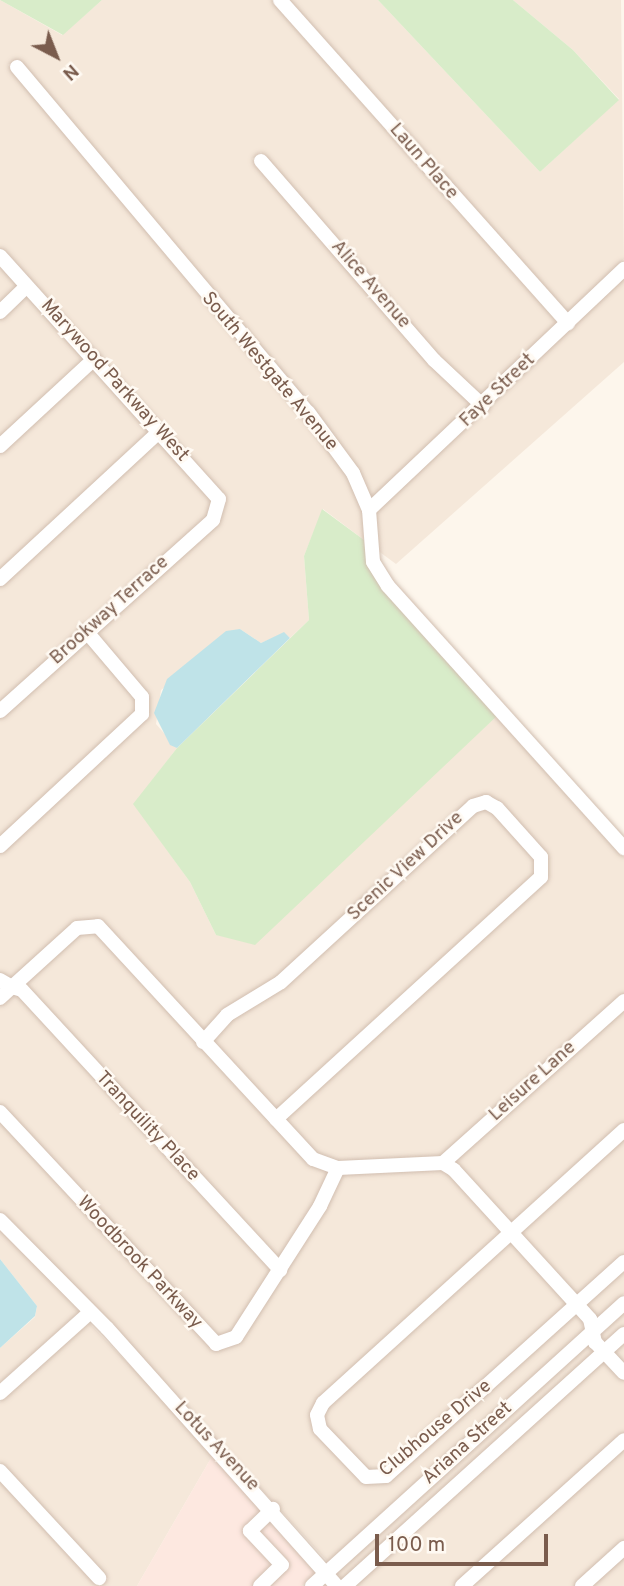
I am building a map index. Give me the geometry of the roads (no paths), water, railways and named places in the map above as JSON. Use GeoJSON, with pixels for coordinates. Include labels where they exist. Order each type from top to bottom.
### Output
{"type":"FeatureCollection","features":[{"type":"Feature","properties":{"kind":"street","name":"Laun Place"},"geometry":{"type":"LineString","coordinates":[[280,0],[568,323]]}},
{"type":"Feature","properties":{"kind":"street","name":"South Westgate Avenue"},"geometry":{"type":"LineString","coordinates":[[17,67],[308,412],[359,484],[369,510],[373,562],[388,586],[624,848]]}},
{"type":"Feature","properties":{"kind":"street","name":"Alice Avenue"},"geometry":{"type":"LineString","coordinates":[[261,161],[435,360],[482,406]]}},
{"type":"Feature","properties":{"kind":"street","name":"Marywood Parkway West"},"geometry":{"type":"LineString","coordinates":[[0,256],[216,494],[218,510]]}},
{"type":"Feature","properties":{"kind":"street","name":"Faye Street"},"geometry":{"type":"LineString","coordinates":[[369,510],[482,406],[624,268]]}},
{"type":"Feature","properties":{"kind":"street"},"geometry":{"type":"LineString","coordinates":[[0,312],[27,286]]}},
{"type":"Feature","properties":{"kind":"street"},"geometry":{"type":"LineString","coordinates":[[0,446],[94,359]]}},
{"type":"Feature","properties":{"kind":"street"},"geometry":{"type":"LineString","coordinates":[[0,579],[159,432]]}},
{"type":"Feature","properties":{"kind":"street","name":"Brookway Terrace"},"geometry":{"type":"LineString","coordinates":[[0,711],[218,510]]}},
{"type":"Feature","properties":{"kind":"street"},"geometry":{"type":"LineString","coordinates":[[0,846],[142,714],[142,697],[86,631]]}},
{"type":"Feature","properties":{"kind":"street","name":"Scenic View Drive"},"geometry":{"type":"LineString","coordinates":[[203,1042],[227,1015],[281,982],[472,806],[486,802],[498,808],[541,858],[541,877],[276,1119]]}},
{"type":"Feature","properties":{"kind":"street"},"geometry":{"type":"LineString","coordinates":[[0,998],[6,984],[77,928],[97,926],[306,1154],[338,1168],[443,1163],[513,1232],[577,1304],[605,1352],[624,1373]]}},
{"type":"Feature","properties":{"kind":"street","name":"Tranquility Place"},"geometry":{"type":"LineString","coordinates":[[6,984],[22,990],[279,1270]]}},
{"type":"Feature","properties":{"kind":"street","name":"Leisure Lane"},"geometry":{"type":"LineString","coordinates":[[443,1163],[624,1001]]}},
{"type":"Feature","properties":{"kind":"street","name":"Woodbrook Parkway"},"geometry":{"type":"LineString","coordinates":[[0,1112],[211,1341],[225,1344],[236,1337],[279,1270],[338,1168]]}},
{"type":"Feature","properties":{"kind":"street","name":"Clubhouse Drive"},"geometry":{"type":"LineString","coordinates":[[624,1130],[323,1402],[317,1422],[326,1436],[366,1477],[386,1476],[624,1262]]}},
{"type":"Feature","properties":{"kind":"street","name":"Lotus Avenue"},"geometry":{"type":"LineString","coordinates":[[0,1220],[88,1314],[107,1328],[273,1509],[328,1571],[337,1586]]}},
{"type":"Feature","properties":{"kind":"street","name":"Ariana Street"},"geometry":{"type":"LineString","coordinates":[[312,1586],[624,1303]]}},
{"type":"Feature","properties":{"kind":"street"},"geometry":{"type":"LineString","coordinates":[[0,1393],[88,1314]]}},
{"type":"Feature","properties":{"kind":"street"},"geometry":{"type":"LineString","coordinates":[[345,1586],[624,1334]]}},
{"type":"Feature","properties":{"kind":"street"},"geometry":{"type":"LineString","coordinates":[[461,1586],[624,1440]]}},
{"type":"Feature","properties":{"kind":"street"},"geometry":{"type":"LineString","coordinates":[[0,1471],[99,1578]]}},
{"type":"Feature","properties":{"kind":"street"},"geometry":{"type":"LineString","coordinates":[[260,1586],[282,1565],[250,1531],[273,1509]]}},
{"type":"Feature","properties":{"kind":"street"},"geometry":{"type":"LineString","coordinates":[[582,1586],[624,1548]]}},
{"type":"Feature","properties":{"kind":"water"},"geometry":{"type":"Polygon","coordinates":[[[240,629],[261,643],[284,632],[290,638],[177,748],[170,745],[154,713],[167,679],[226,631],[240,629]]]}},
{"type":"Feature","properties":{"kind":"water"},"geometry":{"type":"Polygon","coordinates":[[[0,1259],[37,1306],[35,1316],[0,1348],[0,1259]]]}}]}
